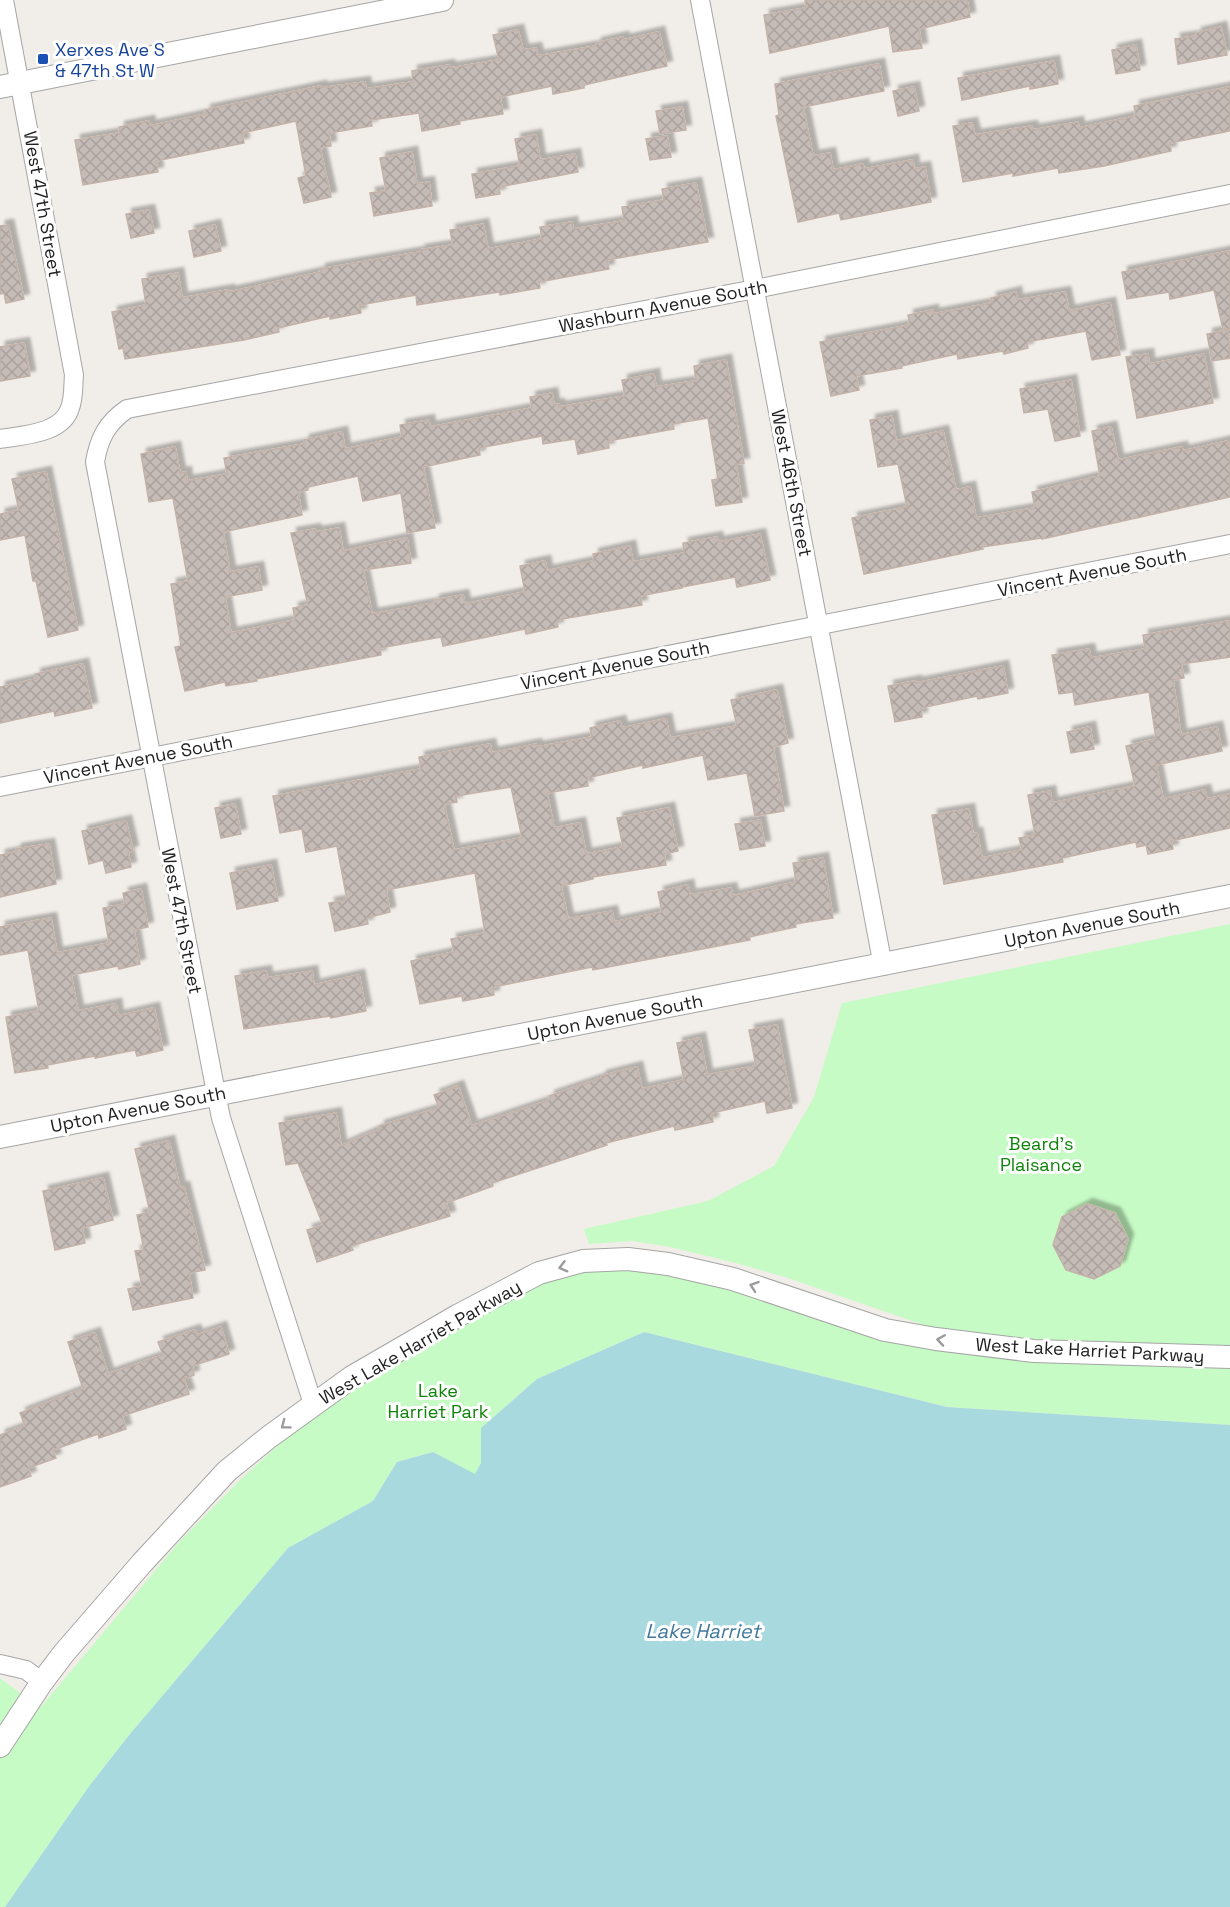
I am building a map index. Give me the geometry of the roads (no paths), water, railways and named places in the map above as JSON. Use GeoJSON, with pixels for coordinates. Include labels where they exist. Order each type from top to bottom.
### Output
{"type":"FeatureCollection","features":[{"type":"Feature","properties":{"kind":"street","name":"West 47th Street"},"geometry":{"type":"LineString","coordinates":[[0,439],[46,430],[61,422],[70,408],[74,375],[10,85],[4,0]]}},
{"type":"Feature","properties":{"kind":"street"},"geometry":{"type":"LineString","coordinates":[[10,85],[442,0]]}},
{"type":"Feature","properties":{"kind":"street","name":"West 46th Street"},"geometry":{"type":"LineString","coordinates":[[700,0],[883,966]]}},
{"type":"Feature","properties":{"kind":"street","name":"Washburn Avenue South"},"geometry":{"type":"LineString","coordinates":[[105,431],[114,419],[128,409],[1230,195]]}},
{"type":"Feature","properties":{"kind":"street","name":"West 47th Street"},"geometry":{"type":"LineString","coordinates":[[105,431],[98,446],[95,462],[221,1118],[313,1404]]}},
{"type":"Feature","properties":{"kind":"street","name":"Vincent Avenue South"},"geometry":{"type":"LineString","coordinates":[[0,787],[1230,544]]}},
{"type":"Feature","properties":{"kind":"street","name":"Upton Avenue South"},"geometry":{"type":"LineString","coordinates":[[0,1137],[216,1093],[883,966],[1230,896]]}},
{"type":"Feature","properties":{"kind":"street","name":"West Lake Harriet Parkway"},"geometry":{"type":"LineString","coordinates":[[0,1746],[42,1682],[91,1621],[227,1471],[313,1404],[352,1377],[459,1315],[539,1273],[583,1261],[628,1259],[668,1264],[733,1279],[885,1330],[981,1346],[1034,1351],[1230,1357]]}},
{"type":"Feature","properties":{"kind":"street"},"geometry":{"type":"LineString","coordinates":[[0,1664],[26,1670],[42,1682]]}},
{"type":"Feature","properties":{"kind":"water","name":"Lake Harriet"},"geometry":{"type":"Polygon","coordinates":[[[644,1332],[947,1407],[1230,1425],[1230,1907],[5,1907],[90,1785],[130,1734],[288,1548],[373,1501],[397,1462],[433,1452],[475,1474],[481,1463],[481,1428],[537,1379],[644,1332]]]}},
{"type":"Feature","properties":{"kind":"place","name":"Xerxes Ave S & 47th St W"},"geometry":{"type":"Point","coordinates":[43,59]}},
{"type":"Feature","properties":{"kind":"park label","name":"Beard's Plaisance"},"geometry":{"type":"Point","coordinates":[1041,1153]}},
{"type":"Feature","properties":{"kind":"park label","name":"Lake Harriet Park"},"geometry":{"type":"Point","coordinates":[438,1400]}}]}
